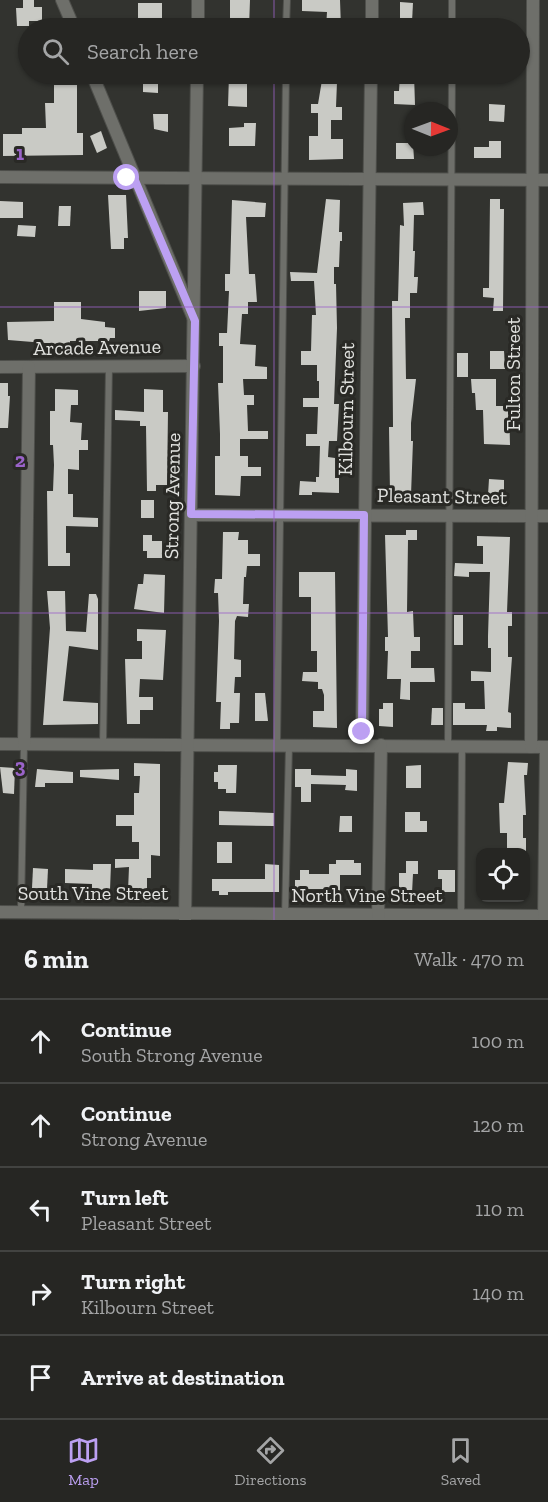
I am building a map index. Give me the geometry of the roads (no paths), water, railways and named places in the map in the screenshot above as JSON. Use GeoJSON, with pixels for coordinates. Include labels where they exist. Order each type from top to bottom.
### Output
{"type":"FeatureCollection","features":[{"type":"Feature","properties":{"kind":"street"},"geometry":{"type":"LineString","coordinates":[[62,0],[70,18]]}},
{"type":"Feature","properties":{"kind":"street"},"geometry":{"type":"LineString","coordinates":[[198,0],[198,18]]}},
{"type":"Feature","properties":{"kind":"street"},"geometry":{"type":"LineString","coordinates":[[372,0],[372,18]]}},
{"type":"Feature","properties":{"kind":"street","name":"Fulton Street"},"geometry":{"type":"LineString","coordinates":[[531,747],[533,0]]}},
{"type":"Feature","properties":{"kind":"street"},"geometry":{"type":"LineString","coordinates":[[96,84],[195,321]]}},
{"type":"Feature","properties":{"kind":"street","name":"Strong Avenue"},"geometry":{"type":"LineString","coordinates":[[185,916],[197,84]]}},
{"type":"Feature","properties":{"kind":"street","name":"Kilbourn Street"},"geometry":{"type":"LineString","coordinates":[[362,745],[371,84]]}},
{"type":"Feature","properties":{"kind":"street"},"geometry":{"type":"LineString","coordinates":[[0,177],[548,180]]}},
{"type":"Feature","properties":{"kind":"street","name":"Arcade Avenue"},"geometry":{"type":"LineString","coordinates":[[0,367],[194,366]]}},
{"type":"Feature","properties":{"kind":"street"},"geometry":{"type":"LineString","coordinates":[[24,744],[29,367]]}},
{"type":"Feature","properties":{"kind":"street","name":"Pleasant Street"},"geometry":{"type":"LineString","coordinates":[[191,514],[548,516]]}},
{"type":"Feature","properties":{"kind":"street"},"geometry":{"type":"LineString","coordinates":[[0,744],[547,747],[545,918]]}},
{"type":"Feature","properties":{"kind":"street"},"geometry":{"type":"LineString","coordinates":[[378,917],[381,745]]}},
{"type":"Feature","properties":{"kind":"street","name":"South Vine Street"},"geometry":{"type":"LineString","coordinates":[[0,912],[185,916]]}},
{"type":"Feature","properties":{"kind":"street","name":"North Vine Street"},"geometry":{"type":"LineString","coordinates":[[185,916],[545,918]]}},
{"type":"Feature","properties":{"kind":"lane"},"geometry":{"type":"LineString","coordinates":[[286,18],[287,0]]}},
{"type":"Feature","properties":{"kind":"lane"},"geometry":{"type":"LineString","coordinates":[[452,0],[452,18]]}},
{"type":"Feature","properties":{"kind":"lane"},"geometry":{"type":"LineString","coordinates":[[285,917],[280,514],[286,84]]}},
{"type":"Feature","properties":{"kind":"lane"},"geometry":{"type":"LineString","coordinates":[[448,745],[452,84]]}},
{"type":"Feature","properties":{"kind":"lane"},"geometry":{"type":"LineString","coordinates":[[103,745],[109,367]]}},
{"type":"Feature","properties":{"kind":"lane"},"geometry":{"type":"LineString","coordinates":[[21,912],[24,744]]}},
{"type":"Feature","properties":{"kind":"lane"},"geometry":{"type":"LineString","coordinates":[[461,918],[462,745]]}}]}
